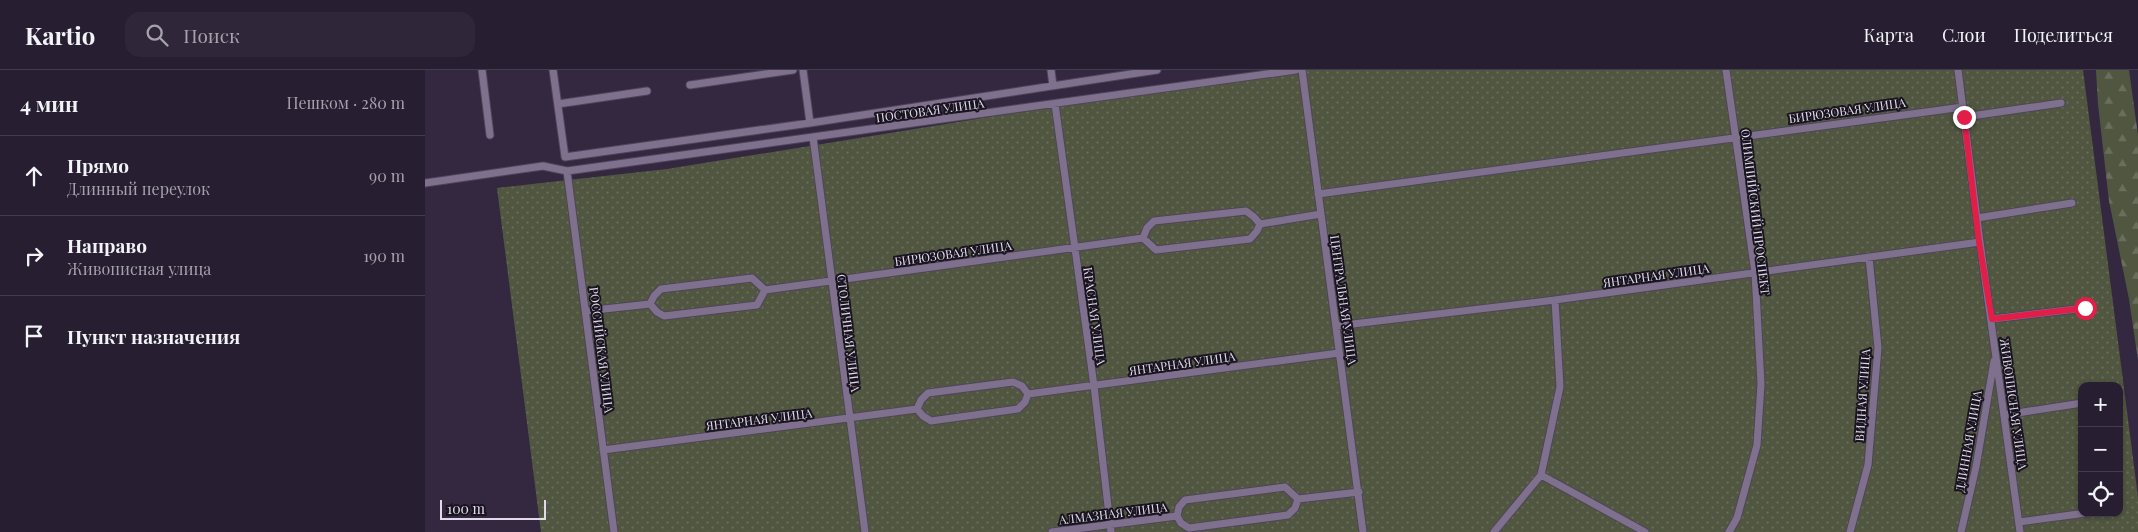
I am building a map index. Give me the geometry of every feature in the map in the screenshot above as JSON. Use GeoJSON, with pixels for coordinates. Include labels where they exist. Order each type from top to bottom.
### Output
{"type":"FeatureCollection","features":[{"type":"Feature","properties":{"kind":"street"},"geometry":{"type":"LineString","coordinates":[[482,70],[491,135]]}},
{"type":"Feature","properties":{"kind":"street"},"geometry":{"type":"LineString","coordinates":[[553,70],[558,104],[647,91]]}},
{"type":"Feature","properties":{"kind":"street"},"geometry":{"type":"LineString","coordinates":[[689,85],[793,70]]}},
{"type":"Feature","properties":{"kind":"street"},"geometry":{"type":"LineString","coordinates":[[803,70],[810,123]]}},
{"type":"Feature","properties":{"kind":"street"},"geometry":{"type":"LineString","coordinates":[[1051,70],[1053,86]]}},
{"type":"Feature","properties":{"kind":"street","name":"ПОСТОВАЯ УЛИЦА"},"geometry":{"type":"LineString","coordinates":[[558,104],[565,157],[810,123],[1157,70]]}},
{"type":"Feature","properties":{"kind":"street","name":"ПОСТОВАЯ УЛИЦА"},"geometry":{"type":"LineString","coordinates":[[425,182],[543,166],[567,171],[1296,70]]}},
{"type":"Feature","properties":{"kind":"street","name":"ЦЕНТРАЛЬНАЯ УЛИЦА"},"geometry":{"type":"LineString","coordinates":[[1302,70],[1363,532]]}},
{"type":"Feature","properties":{"kind":"street","name":"ОЛИМПИЙСКИЙ ПРОСПЕКТ"},"geometry":{"type":"LineString","coordinates":[[1726,70],[1755,273],[1761,384],[1757,445],[1737,518],[1729,532]]}},
{"type":"Feature","properties":{"kind":"street","name":"ЖИВОПИСНАЯ УЛИЦА"},"geometry":{"type":"LineString","coordinates":[[1958,70],[1979,242],[1992,319],[1995,354],[2020,532]]}},
{"type":"Feature","properties":{"kind":"street"},"geometry":{"type":"LineString","coordinates":[[1964,117],[2061,103]]}},
{"type":"Feature","properties":{"kind":"street","name":"КРАСНАЯ УЛИЦА"},"geometry":{"type":"LineString","coordinates":[[1055,104],[1073,248],[1094,386],[1110,528]]}},
{"type":"Feature","properties":{"kind":"street","name":"БИРЮЗОВАЯ УЛИЦА"},"geometry":{"type":"LineString","coordinates":[[1318,194],[1963,106]]}},
{"type":"Feature","properties":{"kind":"street","name":"СТОЛИЧНАЯ УЛИЦА"},"geometry":{"type":"LineString","coordinates":[[813,137],[865,532]]}},
{"type":"Feature","properties":{"kind":"street","name":"РОССИЙСКАЯ УЛИЦА"},"geometry":{"type":"LineString","coordinates":[[567,171],[614,532]]}},
{"type":"Feature","properties":{"kind":"street"},"geometry":{"type":"LineString","coordinates":[[1977,218],[2072,203]]}},
{"type":"Feature","properties":{"kind":"street"},"geometry":{"type":"LineString","coordinates":[[1246,211],[1260,224],[1250,239],[1156,250],[1143,238],[1147,228],[1153,222],[1246,211]]}},
{"type":"Feature","properties":{"kind":"street"},"geometry":{"type":"LineString","coordinates":[[1260,224],[1321,214]]}},
{"type":"Feature","properties":{"kind":"street","name":"БИРЮЗОВАЯ УЛИЦА"},"geometry":{"type":"LineString","coordinates":[[765,290],[1143,238]]}},
{"type":"Feature","properties":{"kind":"street","name":"ЯНТАРНАЯ УЛИЦА"},"geometry":{"type":"LineString","coordinates":[[1336,326],[1555,300],[1979,242]]}},
{"type":"Feature","properties":{"kind":"street","name":"ВИДНАЯ УЛИЦА"},"geometry":{"type":"LineString","coordinates":[[1850,532],[1868,465],[1878,348],[1869,257]]}},
{"type":"Feature","properties":{"kind":"street"},"geometry":{"type":"LineString","coordinates":[[752,278],[765,290],[757,305],[664,316],[657,312],[650,304],[654,296],[661,289],[752,278]]}},
{"type":"Feature","properties":{"kind":"street"},"geometry":{"type":"LineString","coordinates":[[1494,532],[1541,474],[1560,387],[1555,300]]}},
{"type":"Feature","properties":{"kind":"street"},"geometry":{"type":"LineString","coordinates":[[585,312],[650,304]]}},
{"type":"Feature","properties":{"kind":"street"},"geometry":{"type":"LineString","coordinates":[[1992,319],[2085,308]]}},
{"type":"Feature","properties":{"kind":"street","name":"ЯНТАРНАЯ УЛИЦА"},"geometry":{"type":"LineString","coordinates":[[1028,394],[1339,353]]}},
{"type":"Feature","properties":{"kind":"street","name":"ДЛИННАЯ УЛИЦА"},"geometry":{"type":"LineString","coordinates":[[1961,532],[1976,467],[1995,354]]}},
{"type":"Feature","properties":{"kind":"street"},"geometry":{"type":"LineString","coordinates":[[1013,382],[1022,386],[1028,394],[1025,402],[1018,409],[931,421],[917,410],[921,400],[928,393],[1013,382]]}},
{"type":"Feature","properties":{"kind":"street"},"geometry":{"type":"LineString","coordinates":[[2004,415],[2078,404]]}},
{"type":"Feature","properties":{"kind":"street","name":"ЯНТАРНАЯ УЛИЦА"},"geometry":{"type":"LineString","coordinates":[[603,450],[917,410]]}},
{"type":"Feature","properties":{"kind":"street"},"geometry":{"type":"LineString","coordinates":[[1541,474],[1645,532]]}},
{"type":"Feature","properties":{"kind":"street","name":"АЛМАЗНАЯ УЛИЦА"},"geometry":{"type":"LineString","coordinates":[[1285,488],[1298,499],[1295,508],[1288,515],[1189,528],[1181,523],[1177,516],[1179,506],[1185,500],[1285,488]]}},
{"type":"Feature","properties":{"kind":"street"},"geometry":{"type":"LineString","coordinates":[[1298,499],[1359,492]]}},
{"type":"Feature","properties":{"kind":"street"},"geometry":{"type":"LineString","coordinates":[[2019,522],[2078,514]]}},
{"type":"Feature","properties":{"kind":"street","name":"АЛМАЗНАЯ УЛИЦА"},"geometry":{"type":"LineString","coordinates":[[1052,532],[1110,528],[1177,516]]}},
{"type":"Feature","properties":{"kind":"green space"},"geometry":{"type":"Polygon","coordinates":[[[1286,70],[2083,70],[2138,497],[2138,532],[541,532],[497,188],[667,169],[1001,115],[1281,74],[1286,70]]]}},
{"type":"Feature","properties":{"kind":"green space"},"geometry":{"type":"Polygon","coordinates":[[[2096,70],[2129,70],[2138,135],[2138,360],[2129,299],[2109,201],[2096,70]]]}},
{"type":"Feature","properties":{"kind":"route"},"geometry":{"type":"LineString","coordinates":[[1964,117],[1979,242],[1992,319],[2085,308]]}}]}
